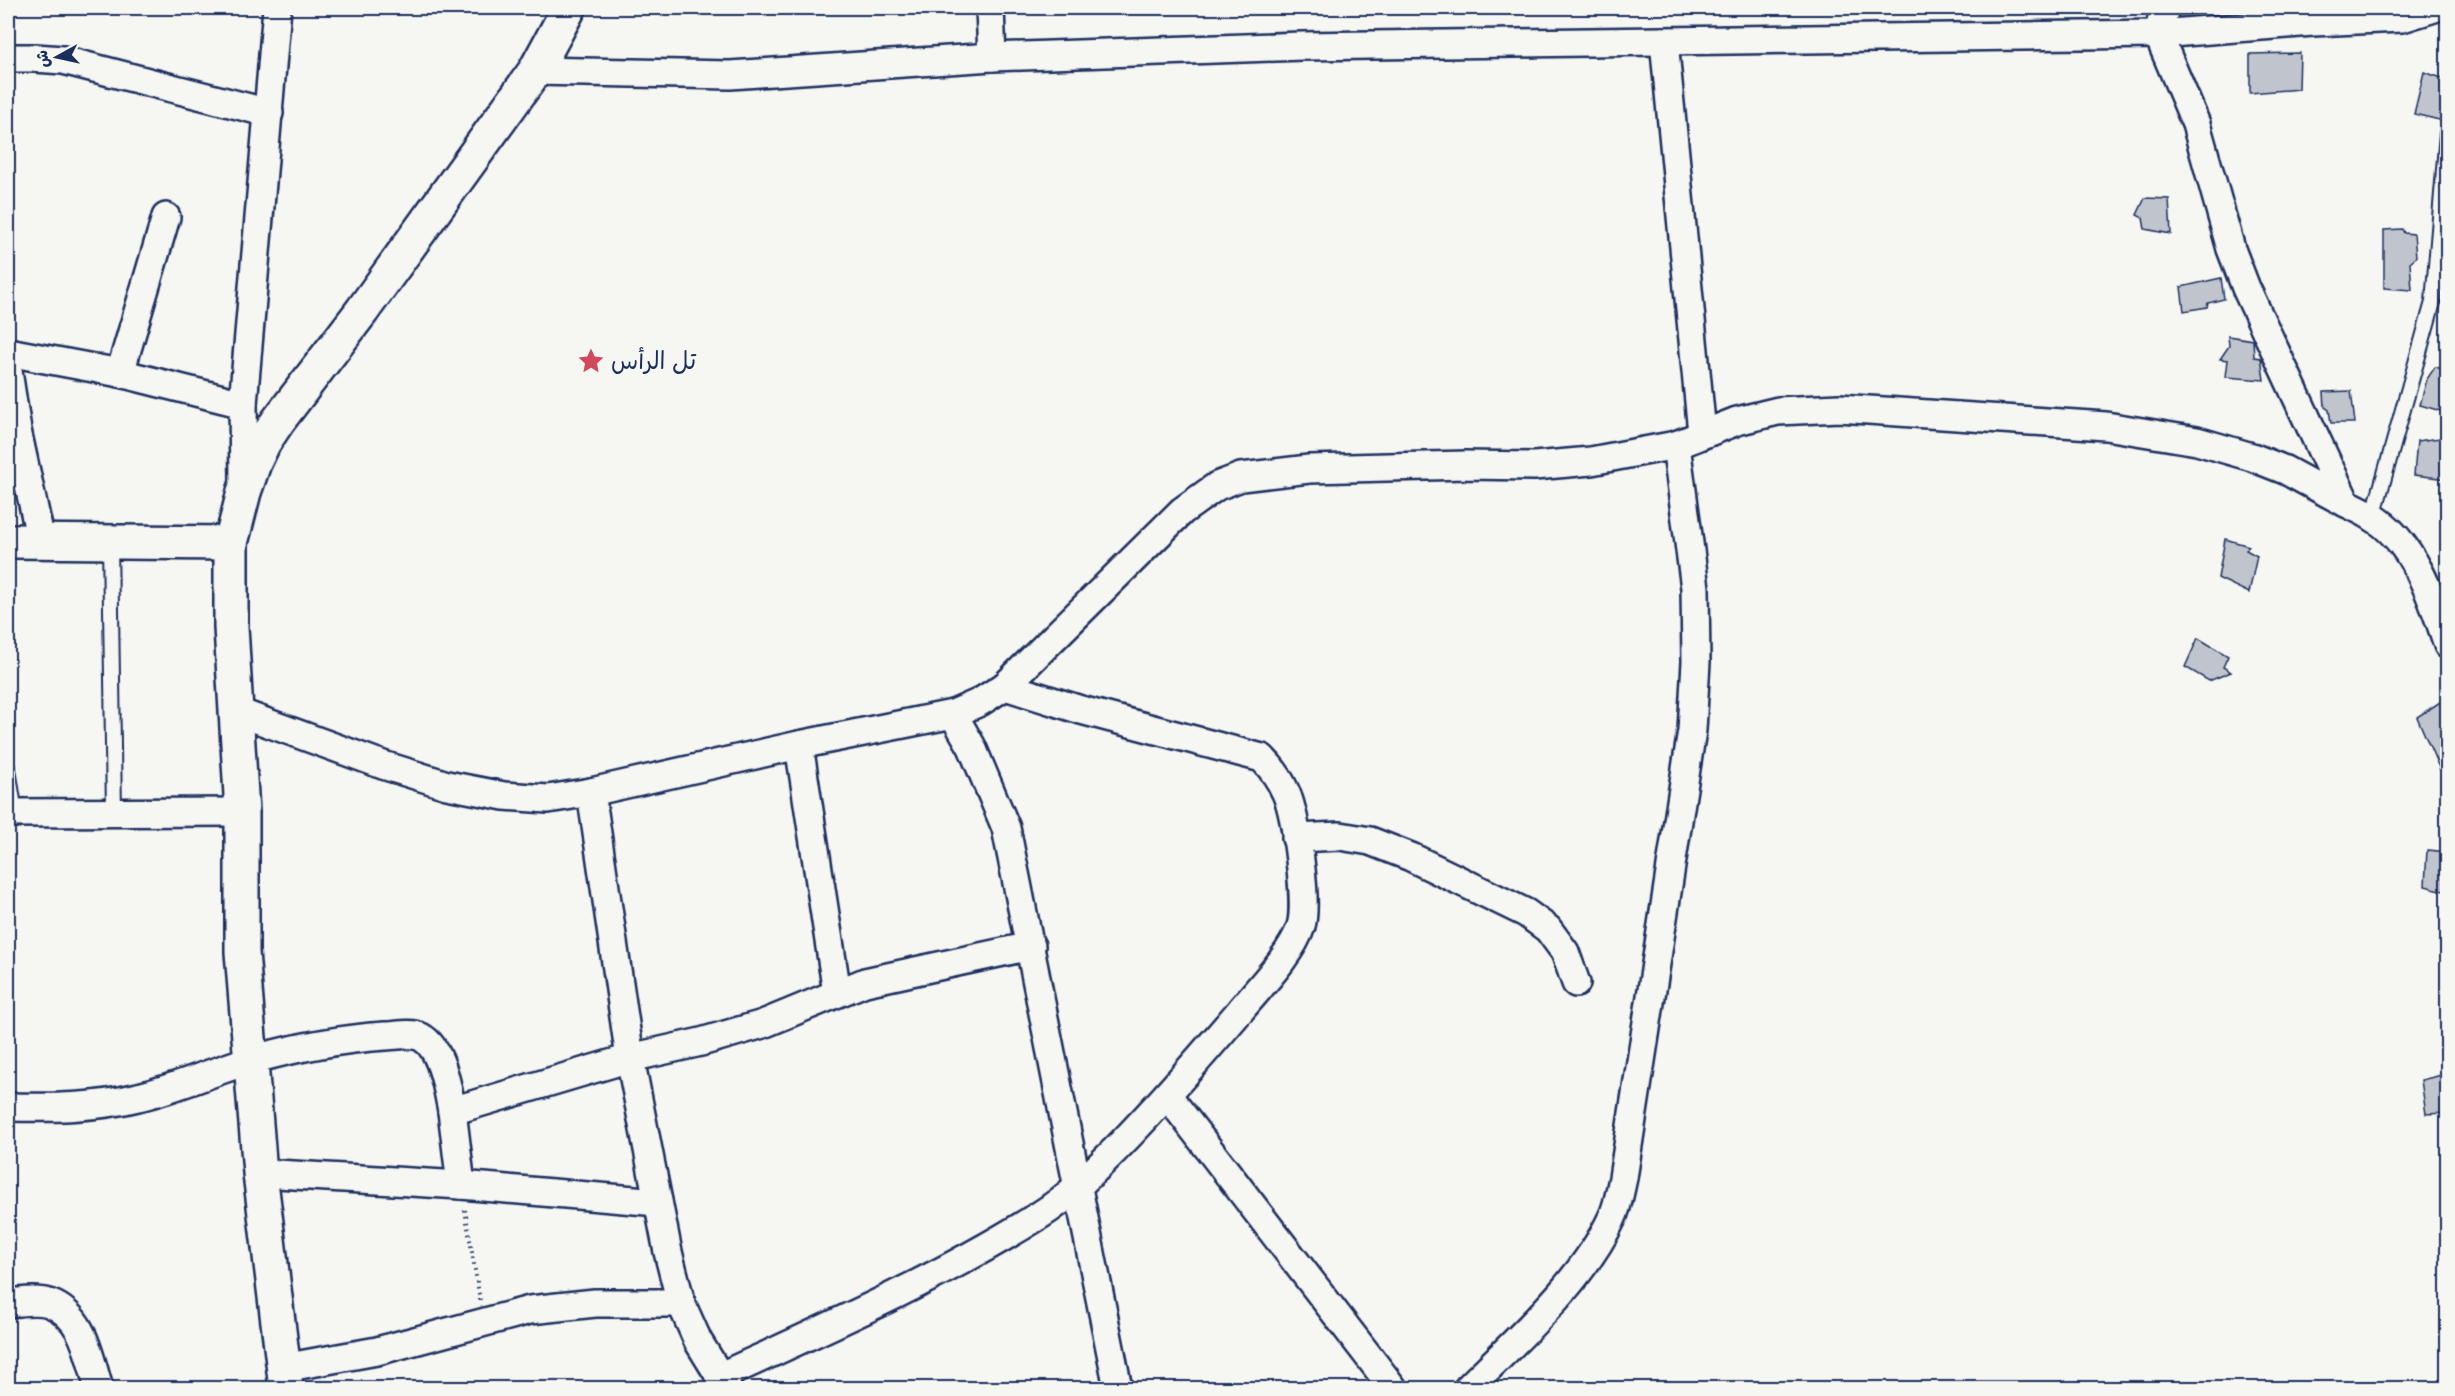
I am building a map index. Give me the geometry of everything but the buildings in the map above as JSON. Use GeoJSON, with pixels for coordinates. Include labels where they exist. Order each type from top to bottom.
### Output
{"type":"FeatureCollection","features":[{"type":"Feature","properties":{"kind":"street"},"geometry":{"type":"LineString","coordinates":[[243,492],[243,404],[277,8]]}},
{"type":"Feature","properties":{"kind":"street"},"geometry":{"type":"LineString","coordinates":[[569,8],[535,71],[362,311],[278,421],[254,463],[243,492],[231,543],[231,627],[238,712],[242,812],[242,952],[250,1060],[260,1173],[284,1378],[530,1310],[562,1305],[681,1303]]}},
{"type":"Feature","properties":{"kind":"street"},"geometry":{"type":"LineString","coordinates":[[990,8],[992,57]]}},
{"type":"Feature","properties":{"kind":"street"},"geometry":{"type":"LineString","coordinates":[[2165,8],[2158,34],[2196,124],[2231,249],[2246,288],[2346,503]]}},
{"type":"Feature","properties":{"kind":"street"},"geometry":{"type":"LineString","coordinates":[[535,71],[730,75],[992,57],[1302,46],[2158,34],[2313,22],[2402,18],[2434,8]]}},
{"type":"Feature","properties":{"kind":"street"},"geometry":{"type":"LineString","coordinates":[[1664,41],[1702,433]]}},
{"type":"Feature","properties":{"kind":"street"},"geometry":{"type":"LineString","coordinates":[[8,58],[63,60],[269,112]]}},
{"type":"Feature","properties":{"kind":"street"},"geometry":{"type":"LineString","coordinates":[[120,373],[166,217]]}},
{"type":"Feature","properties":{"kind":"street"},"geometry":{"type":"LineString","coordinates":[[8,352],[120,373],[243,404]]}},
{"type":"Feature","properties":{"kind":"street"},"geometry":{"type":"LineString","coordinates":[[8,371],[12,431],[41,541]]}},
{"type":"Feature","properties":{"kind":"street"},"geometry":{"type":"LineString","coordinates":[[238,712],[383,765],[447,785],[504,796],[548,799],[591,792],[799,745],[953,714],[980,702],[1005,686],[1182,511],[1217,486],[1241,477],[1310,469],[1466,465],[1534,466],[1591,461],[1676,446],[1702,433],[1778,411],[1839,408],[2106,426],[2197,441],[2252,457],[2285,470],[2373,517],[2405,546],[2423,579],[2448,645]]}},
{"type":"Feature","properties":{"kind":"street"},"geometry":{"type":"LineString","coordinates":[[1468,1389],[1569,1284],[1597,1246],[1614,1216],[1623,1178],[1692,730],[1696,662],[1695,588],[1676,446]]}},
{"type":"Feature","properties":{"kind":"street"},"geometry":{"type":"LineString","coordinates":[[8,541],[231,543]]}},
{"type":"Feature","properties":{"kind":"street"},"geometry":{"type":"LineString","coordinates":[[591,792],[630,1058],[658,1202],[681,1303],[698,1341],[723,1383],[881,1302],[1041,1214],[1078,1187],[1168,1096],[1266,980],[1293,944],[1301,927],[1305,910],[1296,838],[1287,795],[1276,772],[1262,758],[1080,710],[1005,686]]}},
{"type":"Feature","properties":{"kind":"street"},"geometry":{"type":"LineString","coordinates":[[953,714],[972,747],[1006,828],[1118,1389]]}},
{"type":"Feature","properties":{"kind":"street"},"geometry":{"type":"LineString","coordinates":[[799,745],[837,993]]}},
{"type":"Feature","properties":{"kind":"street"},"geometry":{"type":"LineString","coordinates":[[11,813],[242,812]]}},
{"type":"Feature","properties":{"kind":"street"},"geometry":{"type":"LineString","coordinates":[[1296,838],[1340,836],[1370,841],[1411,857],[1526,913],[1548,929],[1565,952],[1576,983]]}},
{"type":"Feature","properties":{"kind":"street"},"geometry":{"type":"LineString","coordinates":[[452,1111],[630,1058],[701,1042],[763,1024],[866,982],[1031,946]]}},
{"type":"Feature","properties":{"kind":"street"},"geometry":{"type":"LineString","coordinates":[[8,1107],[59,1108],[96,1105],[150,1094],[250,1060],[363,1038],[403,1035],[420,1037],[428,1044],[444,1071],[452,1111],[461,1185]]}},
{"type":"Feature","properties":{"kind":"street"},"geometry":{"type":"LineString","coordinates":[[1168,1096],[1393,1389]]}},
{"type":"Feature","properties":{"kind":"street"},"geometry":{"type":"LineString","coordinates":[[260,1173],[461,1185],[658,1202]]}},
{"type":"Feature","properties":{"kind":"street"},"geometry":{"type":"LineString","coordinates":[[8,1303],[34,1301],[49,1303],[63,1311],[75,1323],[84,1338],[99,1389]]}},
{"type":"Feature","properties":{"kind":"lane"},"geometry":{"type":"LineString","coordinates":[[2373,517],[2433,302],[2447,133]]}},
{"type":"Feature","properties":{"kind":"lane"},"geometry":{"type":"LineString","coordinates":[[110,542],[114,813]]}},
{"type":"Feature","properties":{"kind":"lane"},"geometry":{"type":"LineString","coordinates":[[8,769],[11,813]]}},
{"type":"Feature","properties":{"kind":"path"},"geometry":{"type":"LineString","coordinates":[[461,1185],[484,1322]]}},
{"type":"Feature","properties":{"kind":"place","name":"تل الرأس"},"geometry":{"type":"Point","coordinates":[591,361]}}]}
